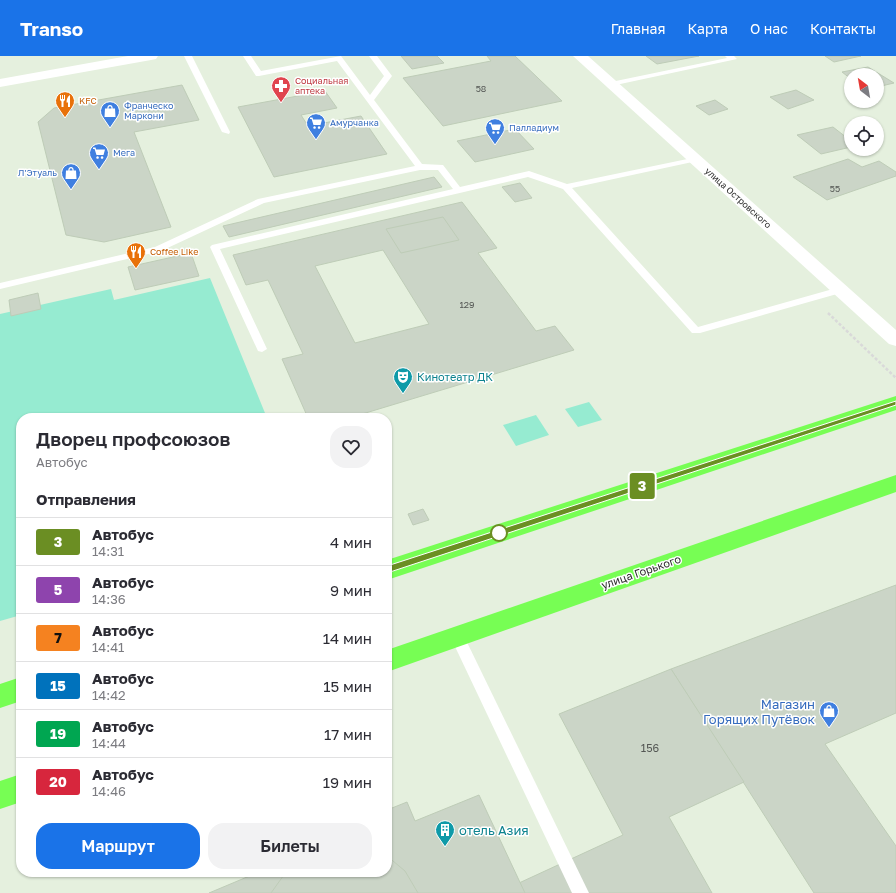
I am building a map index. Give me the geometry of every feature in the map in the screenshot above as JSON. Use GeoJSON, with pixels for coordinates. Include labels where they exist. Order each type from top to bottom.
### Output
{"type":"FeatureCollection","features":[{"type":"Feature","properties":{"kind":"main road"},"geometry":{"type":"LineString","coordinates":[[392,568],[896,403]]}},
{"type":"Feature","properties":{"kind":"main road","name":"улица Горького"},"geometry":{"type":"LineString","coordinates":[[392,659],[896,483]]}},
{"type":"Feature","properties":{"kind":"main road"},"geometry":{"type":"LineString","coordinates":[[0,696],[16,691]]}},
{"type":"Feature","properties":{"kind":"main road"},"geometry":{"type":"LineString","coordinates":[[0,795],[16,790]]}},
{"type":"Feature","properties":{"kind":"street"},"geometry":{"type":"LineString","coordinates":[[0,83],[151,56]]}},
{"type":"Feature","properties":{"kind":"street","name":"улица Островского"},"geometry":{"type":"LineString","coordinates":[[580,56],[896,340]]}},
{"type":"Feature","properties":{"kind":"lane"},"geometry":{"type":"LineString","coordinates":[[188,56],[226,132]]}},
{"type":"Feature","properties":{"kind":"lane"},"geometry":{"type":"LineString","coordinates":[[247,56],[258,74],[338,57],[420,167]]}},
{"type":"Feature","properties":{"kind":"lane"},"geometry":{"type":"LineString","coordinates":[[370,100],[388,76],[373,56]]}},
{"type":"Feature","properties":{"kind":"lane"},"geometry":{"type":"LineString","coordinates":[[611,84],[733,59],[729,56]]}},
{"type":"Feature","properties":{"kind":"lane"},"geometry":{"type":"LineString","coordinates":[[566,187],[694,158]]}},
{"type":"Feature","properties":{"kind":"lane"},"geometry":{"type":"LineString","coordinates":[[0,286],[158,249],[261,201],[420,167],[440,167],[458,190]]}},
{"type":"Feature","properties":{"kind":"lane"},"geometry":{"type":"LineString","coordinates":[[262,349],[215,247],[529,174],[566,187],[696,331],[840,290]]}},
{"type":"Feature","properties":{"kind":"lane"},"geometry":{"type":"LineString","coordinates":[[457,636],[581,893]]}},
{"type":"Feature","properties":{"kind":"shaded area"},"geometry":{"type":"Polygon","coordinates":[[[210,278],[265,413],[16,413],[16,616],[0,621],[0,314],[111,289],[114,300],[210,278]]]}},
{"type":"Feature","properties":{"kind":"shaded area"},"geometry":{"type":"Polygon","coordinates":[[[589,402],[602,420],[578,427],[565,409],[589,402]]]}},
{"type":"Feature","properties":{"kind":"shaded area"},"geometry":{"type":"Polygon","coordinates":[[[536,415],[549,435],[516,446],[503,425],[536,415]]]}},
{"type":"Feature","properties":{"kind":"building"},"geometry":{"type":"Polygon","coordinates":[[[401,56],[437,56],[444,63],[412,69],[401,56]]]}},
{"type":"Feature","properties":{"kind":"building"},"geometry":{"type":"Polygon","coordinates":[[[487,56],[515,56],[562,101],[443,126],[403,78],[491,61],[487,56]]]}},
{"type":"Feature","properties":{"kind":"building"},"geometry":{"type":"Polygon","coordinates":[[[646,56],[699,56],[657,64],[646,56]]]}},
{"type":"Feature","properties":{"kind":"building"},"geometry":{"type":"Polygon","coordinates":[[[825,56],[861,56],[834,62],[825,56]]]}},
{"type":"Feature","properties":{"kind":"building"},"geometry":{"type":"Polygon","coordinates":[[[884,77],[894,83],[884,85],[884,77]]]}},
{"type":"Feature","properties":{"kind":"building","name":"Мега"},"geometry":{"type":"Polygon","coordinates":[[[182,85],[199,120],[134,132],[171,227],[104,242],[66,235],[38,122],[54,108],[182,85]]]}},
{"type":"Feature","properties":{"kind":"building"},"geometry":{"type":"Polygon","coordinates":[[[796,90],[814,100],[788,109],[770,97],[796,90]]]}},
{"type":"Feature","properties":{"kind":"building","name":"Амурчанка"},"geometry":{"type":"Polygon","coordinates":[[[325,91],[337,108],[301,115],[308,126],[361,116],[387,154],[274,177],[238,107],[325,91]]]}},
{"type":"Feature","properties":{"kind":"building"},"geometry":{"type":"Polygon","coordinates":[[[715,100],[728,109],[709,115],[696,106],[715,100]]]}},
{"type":"Feature","properties":{"kind":"building"},"geometry":{"type":"Polygon","coordinates":[[[833,127],[844,136],[844,149],[821,154],[797,135],[833,127]]]}},
{"type":"Feature","properties":{"kind":"building","name":"Палладиум"},"geometry":{"type":"Polygon","coordinates":[[[515,129],[534,149],[475,162],[457,141],[515,129]]]}},
{"type":"Feature","properties":{"kind":"building"},"geometry":{"type":"Polygon","coordinates":[[[848,159],[862,167],[879,161],[896,172],[896,176],[827,200],[793,177],[848,159]]]}},
{"type":"Feature","properties":{"kind":"building"},"geometry":{"type":"Polygon","coordinates":[[[434,177],[442,187],[229,237],[223,226],[434,177]]]}},
{"type":"Feature","properties":{"kind":"building"},"geometry":{"type":"Polygon","coordinates":[[[520,183],[532,198],[515,202],[502,187],[520,183]]]}},
{"type":"Feature","properties":{"kind":"building"},"geometry":{"type":"Polygon","coordinates":[[[462,202],[497,248],[478,253],[536,331],[555,326],[574,350],[366,413],[306,413],[282,359],[303,354],[268,280],[246,285],[233,255],[462,202]],[[383,250],[315,266],[355,343],[429,324],[383,250]]]}},
{"type":"Feature","properties":{"kind":"building"},"geometry":{"type":"Polygon","coordinates":[[[443,217],[459,240],[401,253],[386,229],[443,217]]]}},
{"type":"Feature","properties":{"kind":"building"},"geometry":{"type":"Polygon","coordinates":[[[191,253],[199,276],[135,290],[128,267],[191,253]]]}},
{"type":"Feature","properties":{"kind":"building"},"geometry":{"type":"Polygon","coordinates":[[[38,293],[41,309],[11,316],[9,300],[38,293]]]}},
{"type":"Feature","properties":{"kind":"building"},"geometry":{"type":"Polygon","coordinates":[[[423,509],[429,520],[413,525],[408,514],[423,509]]]}},
{"type":"Feature","properties":{"kind":"building"},"geometry":{"type":"Polygon","coordinates":[[[896,585],[896,713],[825,744],[896,846],[896,893],[814,893],[671,669],[896,585]]]}},
{"type":"Feature","properties":{"kind":"building"},"geometry":{"type":"Polygon","coordinates":[[[671,669],[744,782],[669,817],[712,893],[508,893],[506,889],[623,835],[559,714],[671,669]]]}},
{"type":"Feature","properties":{"kind":"building","name":"отель Азия"},"geometry":{"type":"Polygon","coordinates":[[[479,795],[525,893],[209,893],[247,877],[392,877],[392,808],[407,802],[415,821],[479,795]]]}},
{"type":"Feature","properties":{"kind":"building"},"geometry":{"type":"Polygon","coordinates":[[[392,860],[405,871],[418,893],[271,893],[282,877],[392,877],[392,860]]]}},
{"type":"Feature","properties":{"kind":"bus line","name":"3"},"geometry":{"type":"LineString","coordinates":[[392,568],[896,403]]}},
{"type":"Feature","properties":{"kind":"place","name":"Социальная аптека"},"geometry":{"type":"Point","coordinates":[281,103]}},
{"type":"Feature","properties":{"kind":"place","name":"KFC"},"geometry":{"type":"Point","coordinates":[65,118]}},
{"type":"Feature","properties":{"kind":"place","name":"Франческо Маркони"},"geometry":{"type":"Point","coordinates":[110,128]}},
{"type":"Feature","properties":{"kind":"place","name":"Амурчанка"},"geometry":{"type":"Point","coordinates":[316,140]}},
{"type":"Feature","properties":{"kind":"place","name":"Палладиум"},"geometry":{"type":"Point","coordinates":[495,145]}},
{"type":"Feature","properties":{"kind":"place","name":"Мега"},"geometry":{"type":"Point","coordinates":[99,170]}},
{"type":"Feature","properties":{"kind":"place","name":"Л'Этуаль"},"geometry":{"type":"Point","coordinates":[71,190]}},
{"type":"Feature","properties":{"kind":"place","name":"Coffee Like"},"geometry":{"type":"Point","coordinates":[136,269]}},
{"type":"Feature","properties":{"kind":"place","name":"Кинотеатр ДК"},"geometry":{"type":"Point","coordinates":[403,394]}},
{"type":"Feature","properties":{"kind":"place","name":"Магазин Горящих Путёвок"},"geometry":{"type":"Point","coordinates":[829,728]}},
{"type":"Feature","properties":{"kind":"place","name":"отель Азия"},"geometry":{"type":"Point","coordinates":[445,847]}}]}
